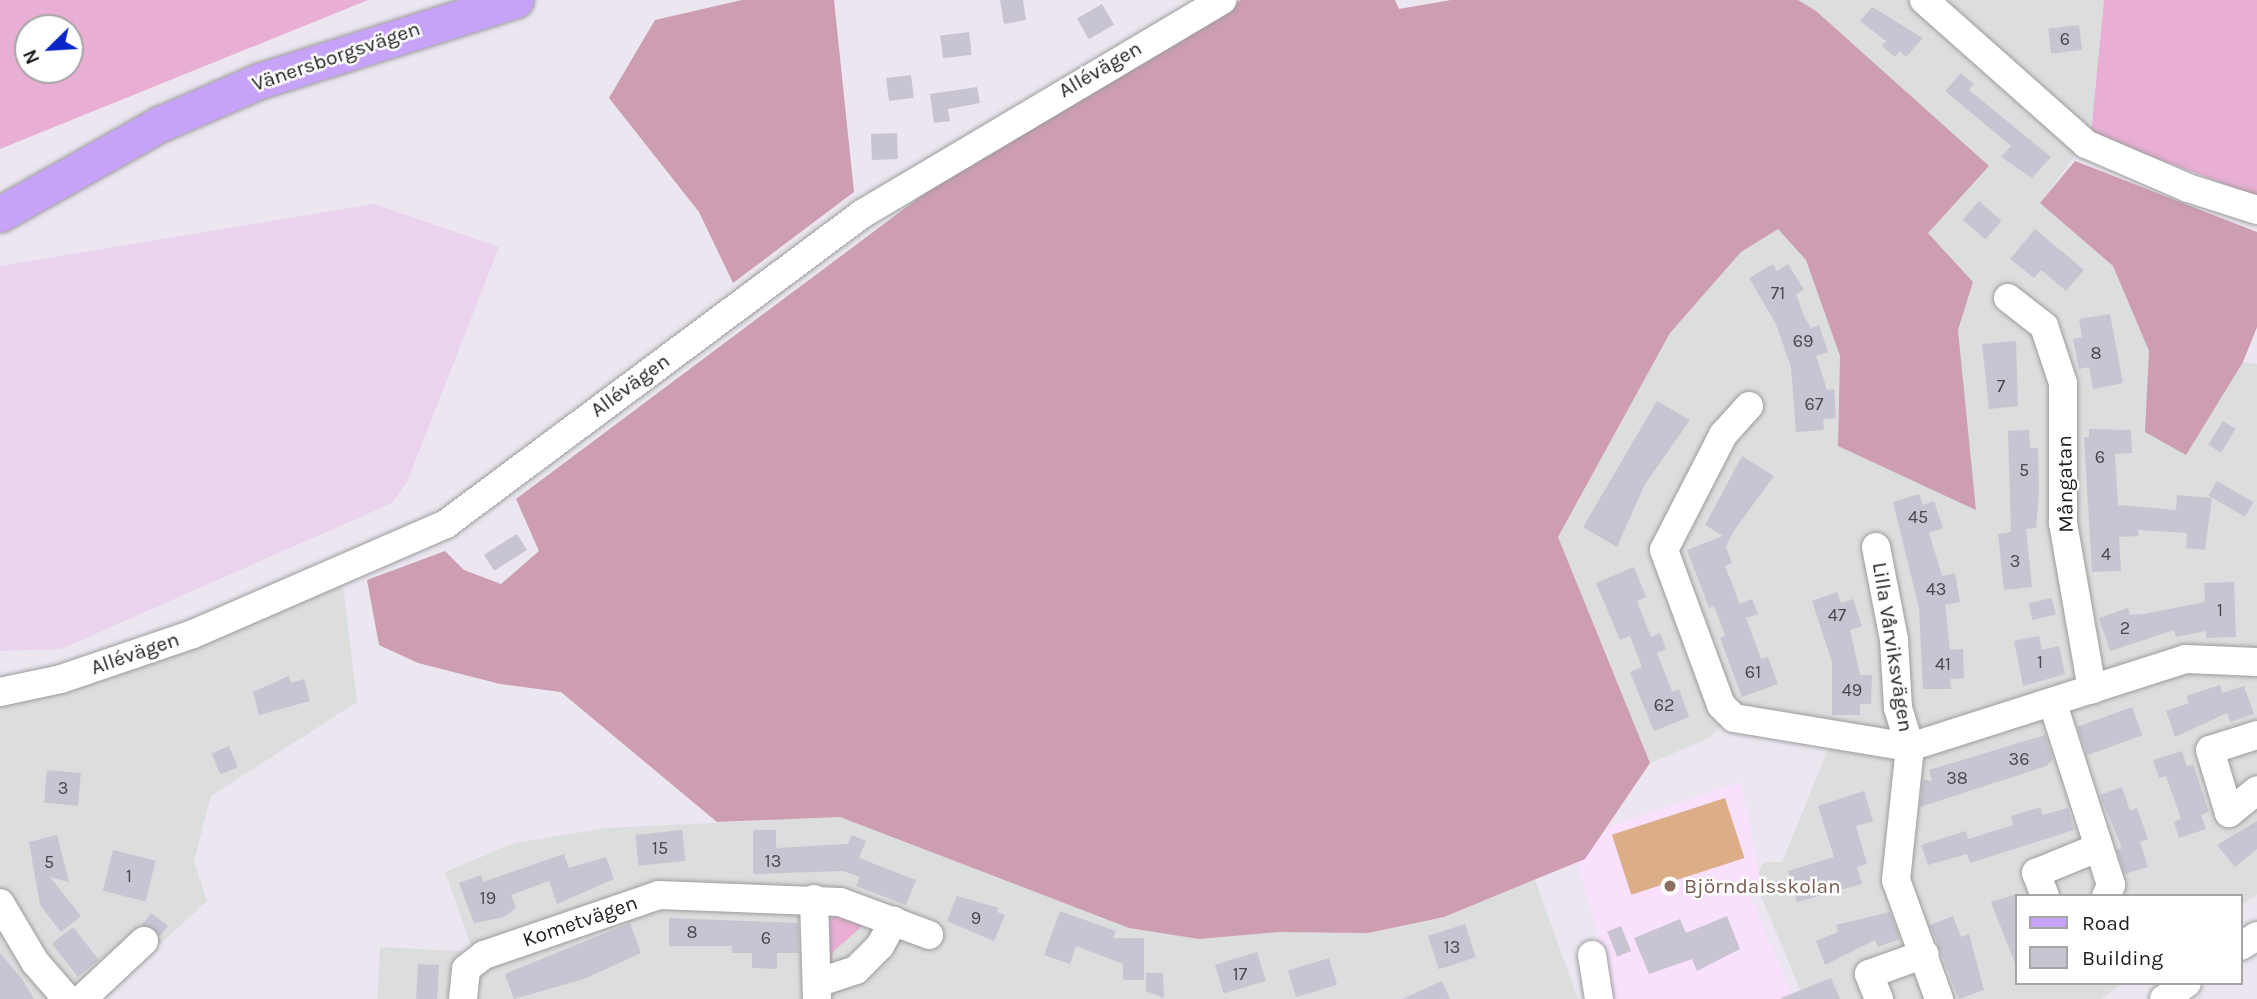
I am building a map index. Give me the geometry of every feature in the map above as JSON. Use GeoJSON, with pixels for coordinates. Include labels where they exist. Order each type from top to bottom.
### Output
{"type":"FeatureCollection","features":[{"type":"Feature","properties":{"kind":"main road","name":"Vänersborgsvägen"},"geometry":{"type":"LineString","coordinates":[[0,214],[160,124],[259,80],[516,0]]}},
{"type":"Feature","properties":{"kind":"main road","name":"Vänersborgsvägen"},"geometry":{"type":"LineString","coordinates":[[0,188],[132,130],[160,124]]}},
{"type":"Feature","properties":{"kind":"street","name":"Allévägen"},"geometry":{"type":"LineString","coordinates":[[0,692],[61,679],[193,634],[446,524],[862,214],[1222,0]]}},
{"type":"Feature","properties":{"kind":"street"},"geometry":{"type":"LineString","coordinates":[[1924,0],[2086,144],[2189,188],[2257,210]]}},
{"type":"Feature","properties":{"kind":"street","name":"Mångatan"},"geometry":{"type":"LineString","coordinates":[[2008,298],[2044,326],[2063,383],[2063,523],[2092,688]]}},
{"type":"Feature","properties":{"kind":"street","name":"Lilla Vårviksvägen"},"geometry":{"type":"LineString","coordinates":[[1749,406],[1723,435],[1664,550],[1721,705],[1734,718],[1910,747],[2053,704],[2092,688],[2185,659],[2257,662]]}},
{"type":"Feature","properties":{"kind":"street","name":"Lilla Vårviksvägen"},"geometry":{"type":"LineString","coordinates":[[1876,547],[1895,640],[1898,708],[1910,747],[1896,880],[1925,954],[1939,999]]}},
{"type":"Feature","properties":{"kind":"street"},"geometry":{"type":"LineString","coordinates":[[2053,704],[2111,885],[2107,894]]}},
{"type":"Feature","properties":{"kind":"street"},"geometry":{"type":"LineString","coordinates":[[2257,735],[2210,750],[2229,813],[2257,790]]}},
{"type":"Feature","properties":{"kind":"street"},"geometry":{"type":"LineString","coordinates":[[2044,894],[2036,873],[2097,848]]}},
{"type":"Feature","properties":{"kind":"street","name":"Kometvägen"},"geometry":{"type":"LineString","coordinates":[[463,999],[466,969],[484,955],[632,901],[659,895],[814,899],[894,921],[929,935]]}},
{"type":"Feature","properties":{"kind":"street"},"geometry":{"type":"LineString","coordinates":[[814,899],[817,991],[856,970],[880,946],[894,921]]}},
{"type":"Feature","properties":{"kind":"street"},"geometry":{"type":"LineString","coordinates":[[0,903],[35,962],[67,999]]}},
{"type":"Feature","properties":{"kind":"street"},"geometry":{"type":"LineString","coordinates":[[82,999],[144,941]]}},
{"type":"Feature","properties":{"kind":"street"},"geometry":{"type":"LineString","coordinates":[[1879,999],[1869,974],[1925,954]]}},
{"type":"Feature","properties":{"kind":"street"},"geometry":{"type":"LineString","coordinates":[[1592,956],[1599,999]]}},
{"type":"Feature","properties":{"kind":"street"},"geometry":{"type":"LineString","coordinates":[[2164,999],[2184,985]]}},
{"type":"Feature","properties":{"kind":"shaded area"},"geometry":{"type":"Polygon","coordinates":[[[0,0],[368,0],[0,149],[0,0]]]}},
{"type":"Feature","properties":{"kind":"shaded area"},"geometry":{"type":"Polygon","coordinates":[[[742,0],[834,0],[854,192],[733,283],[699,212],[609,98],[655,20],[742,0]]]}},
{"type":"Feature","properties":{"kind":"shaded area"},"geometry":{"type":"Polygon","coordinates":[[[1241,0],[1395,0],[1399,9],[1451,0],[1798,0],[1816,11],[1989,166],[1928,233],[1973,282],[1958,330],[1976,510],[1838,446],[1840,356],[1806,260],[1778,229],[1741,252],[1670,333],[1558,537],[1650,763],[1585,859],[1444,917],[1368,933],[1279,932],[1199,939],[1129,928],[840,817],[717,822],[561,692],[500,684],[418,663],[379,645],[367,580],[445,551],[464,570],[501,584],[539,551],[516,499],[948,176],[1241,0]]]}},
{"type":"Feature","properties":{"kind":"shaded area"},"geometry":{"type":"Polygon","coordinates":[[[1798,0],[2104,0],[2091,134],[2040,203],[2113,266],[2149,351],[2150,388],[2217,400],[2243,362],[2257,364],[2257,894],[2243,904],[2243,894],[2016,894],[2016,985],[2121,985],[2101,999],[1804,999],[1754,879],[1764,862],[1782,862],[1837,728],[1738,709],[1709,738],[1650,763],[1558,537],[1670,333],[1741,252],[1778,228],[1806,260],[1840,356],[1838,446],[1976,509],[1958,330],[1973,282],[1928,233],[1816,11],[1798,0]]]}},
{"type":"Feature","properties":{"kind":"shaded area"},"geometry":{"type":"Polygon","coordinates":[[[2104,0],[2257,0],[2257,196],[2091,134],[2104,0]]]}},
{"type":"Feature","properties":{"kind":"shaded area"},"geometry":{"type":"Polygon","coordinates":[[[2075,161],[2257,232],[2257,327],[2243,362],[2186,455],[2145,432],[2149,351],[2113,266],[2040,203],[2075,161]]]}},
{"type":"Feature","properties":{"kind":"shaded area"},"geometry":{"type":"Polygon","coordinates":[[[374,204],[499,247],[407,482],[392,503],[61,649],[0,651],[0,266],[374,204]]]}},
{"type":"Feature","properties":{"kind":"shaded area"},"geometry":{"type":"Polygon","coordinates":[[[343,585],[357,702],[211,796],[194,861],[207,901],[156,948],[74,999],[0,999],[0,702],[102,681],[343,585]]]}},
{"type":"Feature","properties":{"kind":"shaded area","name":"Björndalsskolan"},"geometry":{"type":"Polygon","coordinates":[[[1741,782],[1760,878],[1750,894],[1793,999],[1607,999],[1597,928],[1577,862],[1611,826],[1741,782]]]}},
{"type":"Feature","properties":{"kind":"shaded area"},"geometry":{"type":"Polygon","coordinates":[[[1725,798],[1744,858],[1631,895],[1612,835],[1725,798]]]}},
{"type":"Feature","properties":{"kind":"shaded area"},"geometry":{"type":"Polygon","coordinates":[[[840,817],[1129,928],[1199,939],[1272,920],[1444,917],[1535,880],[1578,999],[470,999],[479,967],[445,872],[515,843],[607,828],[840,817]],[[830,919],[830,967],[833,952],[868,921],[830,919]]]}},
{"type":"Feature","properties":{"kind":"shaded area"},"geometry":{"type":"Polygon","coordinates":[[[842,913],[869,920],[833,952],[830,969],[830,919],[842,913]]]}},
{"type":"Feature","properties":{"kind":"shaded area"},"geometry":{"type":"Polygon","coordinates":[[[380,947],[462,951],[459,999],[377,999],[380,947]]]}},
{"type":"Feature","properties":{"kind":"building"},"geometry":{"type":"Polygon","coordinates":[[[1000,0],[1023,0],[1026,20],[1004,24],[1000,0]]]}},
{"type":"Feature","properties":{"kind":"building"},"geometry":{"type":"Polygon","coordinates":[[[1102,4],[1114,25],[1089,39],[1077,18],[1102,4]]]}},
{"type":"Feature","properties":{"kind":"building"},"geometry":{"type":"Polygon","coordinates":[[[1872,7],[1923,38],[1906,57],[1900,51],[1895,57],[1882,46],[1886,41],[1860,21],[1872,7]]]}},
{"type":"Feature","properties":{"kind":"building"},"geometry":{"type":"Polygon","coordinates":[[[2079,25],[2082,50],[2051,54],[2048,29],[2079,25]]]}},
{"type":"Feature","properties":{"kind":"building"},"geometry":{"type":"Polygon","coordinates":[[[969,32],[972,55],[943,58],[940,36],[969,32]]]}},
{"type":"Feature","properties":{"kind":"building"},"geometry":{"type":"Polygon","coordinates":[[[1961,73],[1974,84],[1969,90],[2051,157],[2032,178],[2001,157],[2011,146],[1945,91],[1961,73]]]}},
{"type":"Feature","properties":{"kind":"building"},"geometry":{"type":"Polygon","coordinates":[[[911,75],[914,98],[889,101],[886,78],[911,75]]]}},
{"type":"Feature","properties":{"kind":"building"},"geometry":{"type":"Polygon","coordinates":[[[977,87],[980,103],[948,109],[950,121],[934,123],[930,94],[977,87]]]}},
{"type":"Feature","properties":{"kind":"building"},"geometry":{"type":"Polygon","coordinates":[[[897,133],[898,159],[872,160],[871,134],[897,133]]]}},
{"type":"Feature","properties":{"kind":"building"},"geometry":{"type":"Polygon","coordinates":[[[1979,201],[2002,221],[1985,240],[1963,220],[1979,201]]]}},
{"type":"Feature","properties":{"kind":"building"},"geometry":{"type":"Polygon","coordinates":[[[2035,229],[2084,270],[2066,291],[2041,270],[2034,278],[2010,259],[2035,229]]]}},
{"type":"Feature","properties":{"kind":"building"},"geometry":{"type":"Polygon","coordinates":[[[1773,264],[1777,271],[1788,264],[1804,290],[1796,294],[1804,316],[1811,328],[1819,325],[1828,352],[1816,356],[1827,390],[1834,389],[1836,418],[1823,419],[1824,430],[1796,432],[1791,367],[1776,324],[1749,278],[1773,264]]]}},
{"type":"Feature","properties":{"kind":"building"},"geometry":{"type":"Polygon","coordinates":[[[2110,314],[2123,383],[2093,389],[2089,367],[2079,369],[2073,339],[2082,337],[2079,319],[2110,314]]]}},
{"type":"Feature","properties":{"kind":"building"},"geometry":{"type":"Polygon","coordinates":[[[2016,341],[2018,406],[1989,409],[1982,344],[2016,341]]]}},
{"type":"Feature","properties":{"kind":"building"},"geometry":{"type":"Polygon","coordinates":[[[1657,401],[1690,420],[1645,484],[1617,547],[1583,527],[1657,401]]]}},
{"type":"Feature","properties":{"kind":"building"},"geometry":{"type":"Polygon","coordinates":[[[2223,421],[2236,429],[2221,453],[2208,445],[2223,421]]]}},
{"type":"Feature","properties":{"kind":"building"},"geometry":{"type":"Polygon","coordinates":[[[2089,429],[2131,430],[2132,453],[2115,454],[2118,505],[2176,510],[2177,495],[2212,498],[2205,550],[2186,548],[2187,533],[2138,530],[2139,536],[2119,537],[2121,571],[2092,572],[2084,437],[2089,437],[2089,429]]]}},
{"type":"Feature","properties":{"kind":"building"},"geometry":{"type":"Polygon","coordinates":[[[2029,430],[2030,448],[2038,448],[2039,492],[2036,528],[2026,529],[2032,587],[2004,590],[1998,534],[2011,532],[2008,431],[2029,430]]]}},
{"type":"Feature","properties":{"kind":"building"},"geometry":{"type":"Polygon","coordinates":[[[1742,456],[1774,476],[1733,532],[1726,547],[1732,563],[1725,566],[1740,604],[1752,599],[1758,614],[1746,618],[1761,659],[1768,657],[1778,684],[1742,697],[1720,638],[1725,635],[1714,606],[1709,608],[1687,550],[1723,536],[1705,525],[1742,456]]]}},
{"type":"Feature","properties":{"kind":"building"},"geometry":{"type":"Polygon","coordinates":[[[2217,481],[2253,502],[2245,517],[2208,496],[2217,481]]]}},
{"type":"Feature","properties":{"kind":"building"},"geometry":{"type":"Polygon","coordinates":[[[1919,494],[1923,505],[1934,501],[1943,528],[1929,533],[1942,576],[1955,573],[1960,602],[1945,605],[1950,650],[1963,649],[1964,678],[1950,679],[1951,689],[1923,689],[1919,608],[1893,502],[1919,494]]]}},
{"type":"Feature","properties":{"kind":"building"},"geometry":{"type":"Polygon","coordinates":[[[517,534],[527,550],[494,571],[484,555],[517,534]]]}},
{"type":"Feature","properties":{"kind":"building"},"geometry":{"type":"Polygon","coordinates":[[[1634,567],[1646,597],[1637,601],[1651,637],[1660,633],[1666,649],[1657,653],[1672,692],[1679,689],[1689,717],[1654,731],[1630,672],[1642,667],[1630,636],[1620,640],[1596,583],[1634,567]]]}},
{"type":"Feature","properties":{"kind":"building"},"geometry":{"type":"Polygon","coordinates":[[[2234,582],[2236,637],[2206,638],[2206,631],[2176,637],[2174,630],[2110,651],[2099,618],[2128,608],[2130,615],[2144,614],[2205,602],[2204,583],[2234,582]]]}},
{"type":"Feature","properties":{"kind":"building"},"geometry":{"type":"Polygon","coordinates":[[[1837,592],[1841,603],[1853,599],[1862,626],[1850,630],[1860,675],[1872,675],[1871,704],[1860,704],[1860,715],[1832,715],[1832,662],[1812,601],[1837,592]]]}},
{"type":"Feature","properties":{"kind":"building"},"geometry":{"type":"Polygon","coordinates":[[[2052,598],[2056,615],[2032,620],[2029,603],[2052,598]]]}},
{"type":"Feature","properties":{"kind":"building"},"geometry":{"type":"Polygon","coordinates":[[[2039,636],[2042,650],[2059,646],[2065,674],[2023,686],[2014,641],[2039,636]]]}},
{"type":"Feature","properties":{"kind":"building"},"geometry":{"type":"Polygon","coordinates":[[[289,676],[291,683],[304,679],[310,701],[259,715],[253,692],[289,676]]]}},
{"type":"Feature","properties":{"kind":"building"},"geometry":{"type":"Polygon","coordinates":[[[2220,685],[2222,693],[2244,686],[2254,714],[2230,722],[2227,713],[2175,737],[2166,711],[2189,703],[2186,696],[2220,685]]]}},
{"type":"Feature","properties":{"kind":"building"},"geometry":{"type":"Polygon","coordinates":[[[2132,707],[2142,735],[2088,755],[2077,727],[2132,707]]]}},
{"type":"Feature","properties":{"kind":"building"},"geometry":{"type":"Polygon","coordinates":[[[2045,735],[2053,760],[2046,766],[1920,807],[1923,780],[1932,781],[1929,770],[2045,735]]]}},
{"type":"Feature","properties":{"kind":"building"},"geometry":{"type":"Polygon","coordinates":[[[229,746],[238,767],[220,775],[212,753],[229,746]]]}},
{"type":"Feature","properties":{"kind":"building"},"geometry":{"type":"Polygon","coordinates":[[[2182,751],[2187,766],[2193,764],[2209,812],[2201,815],[2206,829],[2179,838],[2174,822],[2181,819],[2166,776],[2159,778],[2153,760],[2182,751]]]}},
{"type":"Feature","properties":{"kind":"building"},"geometry":{"type":"Polygon","coordinates":[[[47,770],[81,773],[78,806],[44,803],[47,770]]]}},
{"type":"Feature","properties":{"kind":"building"},"geometry":{"type":"Polygon","coordinates":[[[2122,787],[2130,811],[2137,808],[2148,839],[2140,842],[2148,867],[2125,874],[2117,850],[2122,848],[2100,795],[2122,787]]]}},
{"type":"Feature","properties":{"kind":"building"},"geometry":{"type":"Polygon","coordinates":[[[1864,791],[1873,821],[1856,826],[1867,864],[1857,867],[1862,884],[1797,902],[1788,871],[1834,857],[1818,806],[1864,791]]]}},
{"type":"Feature","properties":{"kind":"building"},"geometry":{"type":"Polygon","coordinates":[[[2041,807],[2042,815],[2068,808],[2074,830],[1970,863],[1967,854],[1928,865],[1921,845],[1966,831],[1968,839],[2013,825],[2011,816],[2041,807]]]}},
{"type":"Feature","properties":{"kind":"building"},"geometry":{"type":"Polygon","coordinates":[[[2257,821],[2257,849],[2235,867],[2217,845],[2257,821]]]}},
{"type":"Feature","properties":{"kind":"building"},"geometry":{"type":"Polygon","coordinates":[[[682,830],[685,861],[638,866],[635,835],[682,830]]]}},
{"type":"Feature","properties":{"kind":"building"},"geometry":{"type":"Polygon","coordinates":[[[753,830],[776,830],[776,848],[848,844],[852,835],[866,841],[859,858],[916,880],[906,905],[856,886],[860,877],[843,871],[753,874],[753,830]]]}},
{"type":"Feature","properties":{"kind":"building"},"geometry":{"type":"Polygon","coordinates":[[[57,835],[69,882],[50,877],[81,916],[61,932],[40,905],[29,842],[57,835]]]}},
{"type":"Feature","properties":{"kind":"building"},"geometry":{"type":"Polygon","coordinates":[[[113,850],[156,861],[146,901],[103,891],[113,850]]]}},
{"type":"Feature","properties":{"kind":"building"},"geometry":{"type":"Polygon","coordinates":[[[564,854],[569,868],[606,857],[614,879],[557,904],[549,881],[511,895],[516,908],[504,917],[474,923],[459,883],[481,875],[483,882],[564,854]]]}},
{"type":"Feature","properties":{"kind":"building"},"geometry":{"type":"Polygon","coordinates":[[[2016,894],[2016,966],[1991,902],[2016,894]]]}},
{"type":"Feature","properties":{"kind":"building"},"geometry":{"type":"Polygon","coordinates":[[[957,896],[999,908],[997,912],[1005,915],[994,941],[947,921],[957,896]]]}},
{"type":"Feature","properties":{"kind":"building"},"geometry":{"type":"Polygon","coordinates":[[[1060,911],[1116,931],[1113,938],[1144,938],[1144,980],[1123,980],[1123,964],[1076,946],[1070,964],[1044,955],[1060,911]]]}},
{"type":"Feature","properties":{"kind":"building"},"geometry":{"type":"Polygon","coordinates":[[[1890,912],[1900,939],[1878,947],[1875,940],[1825,965],[1816,941],[1838,932],[1836,925],[1890,912]]]}},
{"type":"Feature","properties":{"kind":"building"},"geometry":{"type":"Polygon","coordinates":[[[151,913],[168,926],[160,936],[142,925],[151,913]]]}},
{"type":"Feature","properties":{"kind":"building"},"geometry":{"type":"Polygon","coordinates":[[[1727,916],[1740,949],[1697,971],[1692,959],[1649,974],[1634,938],[1680,919],[1686,933],[1727,916]]]}},
{"type":"Feature","properties":{"kind":"building"},"geometry":{"type":"Polygon","coordinates":[[[1953,916],[1961,937],[1969,934],[1984,990],[1959,999],[1930,925],[1953,916]]]}},
{"type":"Feature","properties":{"kind":"building"},"geometry":{"type":"Polygon","coordinates":[[[669,918],[798,923],[799,953],[777,953],[777,969],[752,968],[752,953],[732,953],[732,946],[669,946],[669,918]]]}},
{"type":"Feature","properties":{"kind":"building"},"geometry":{"type":"Polygon","coordinates":[[[630,923],[641,953],[584,979],[514,999],[505,974],[630,923]]]}},
{"type":"Feature","properties":{"kind":"building"},"geometry":{"type":"Polygon","coordinates":[[[1465,924],[1476,957],[1439,969],[1428,936],[1465,924]]]}},
{"type":"Feature","properties":{"kind":"building"},"geometry":{"type":"Polygon","coordinates":[[[1621,926],[1631,951],[1617,957],[1607,932],[1621,926]]]}},
{"type":"Feature","properties":{"kind":"building"},"geometry":{"type":"Polygon","coordinates":[[[73,927],[99,960],[78,977],[52,944],[73,927]]]}},
{"type":"Feature","properties":{"kind":"building"},"geometry":{"type":"Polygon","coordinates":[[[1257,952],[1266,981],[1224,994],[1215,965],[1257,952]]]}},
{"type":"Feature","properties":{"kind":"building"},"geometry":{"type":"Polygon","coordinates":[[[0,953],[22,979],[34,999],[0,999],[0,953]]]}},
{"type":"Feature","properties":{"kind":"building"},"geometry":{"type":"Polygon","coordinates":[[[1329,958],[1337,985],[1296,997],[1288,971],[1329,958]]]}},
{"type":"Feature","properties":{"kind":"building"},"geometry":{"type":"Polygon","coordinates":[[[418,964],[439,965],[437,999],[416,999],[418,964]]]}},
{"type":"Feature","properties":{"kind":"building"},"geometry":{"type":"Polygon","coordinates":[[[1146,973],[1163,973],[1164,998],[1146,991],[1146,973]]]}},
{"type":"Feature","properties":{"kind":"building"},"geometry":{"type":"Polygon","coordinates":[[[1831,978],[1840,999],[1781,999],[1781,998],[1831,978]]]}},
{"type":"Feature","properties":{"kind":"building"},"geometry":{"type":"Polygon","coordinates":[[[1442,981],[1450,999],[1402,999],[1442,981]]]}},
{"type":"Feature","properties":{"kind":"place","name":"Björndalsskolan"},"geometry":{"type":"Point","coordinates":[1670,886]}}]}
